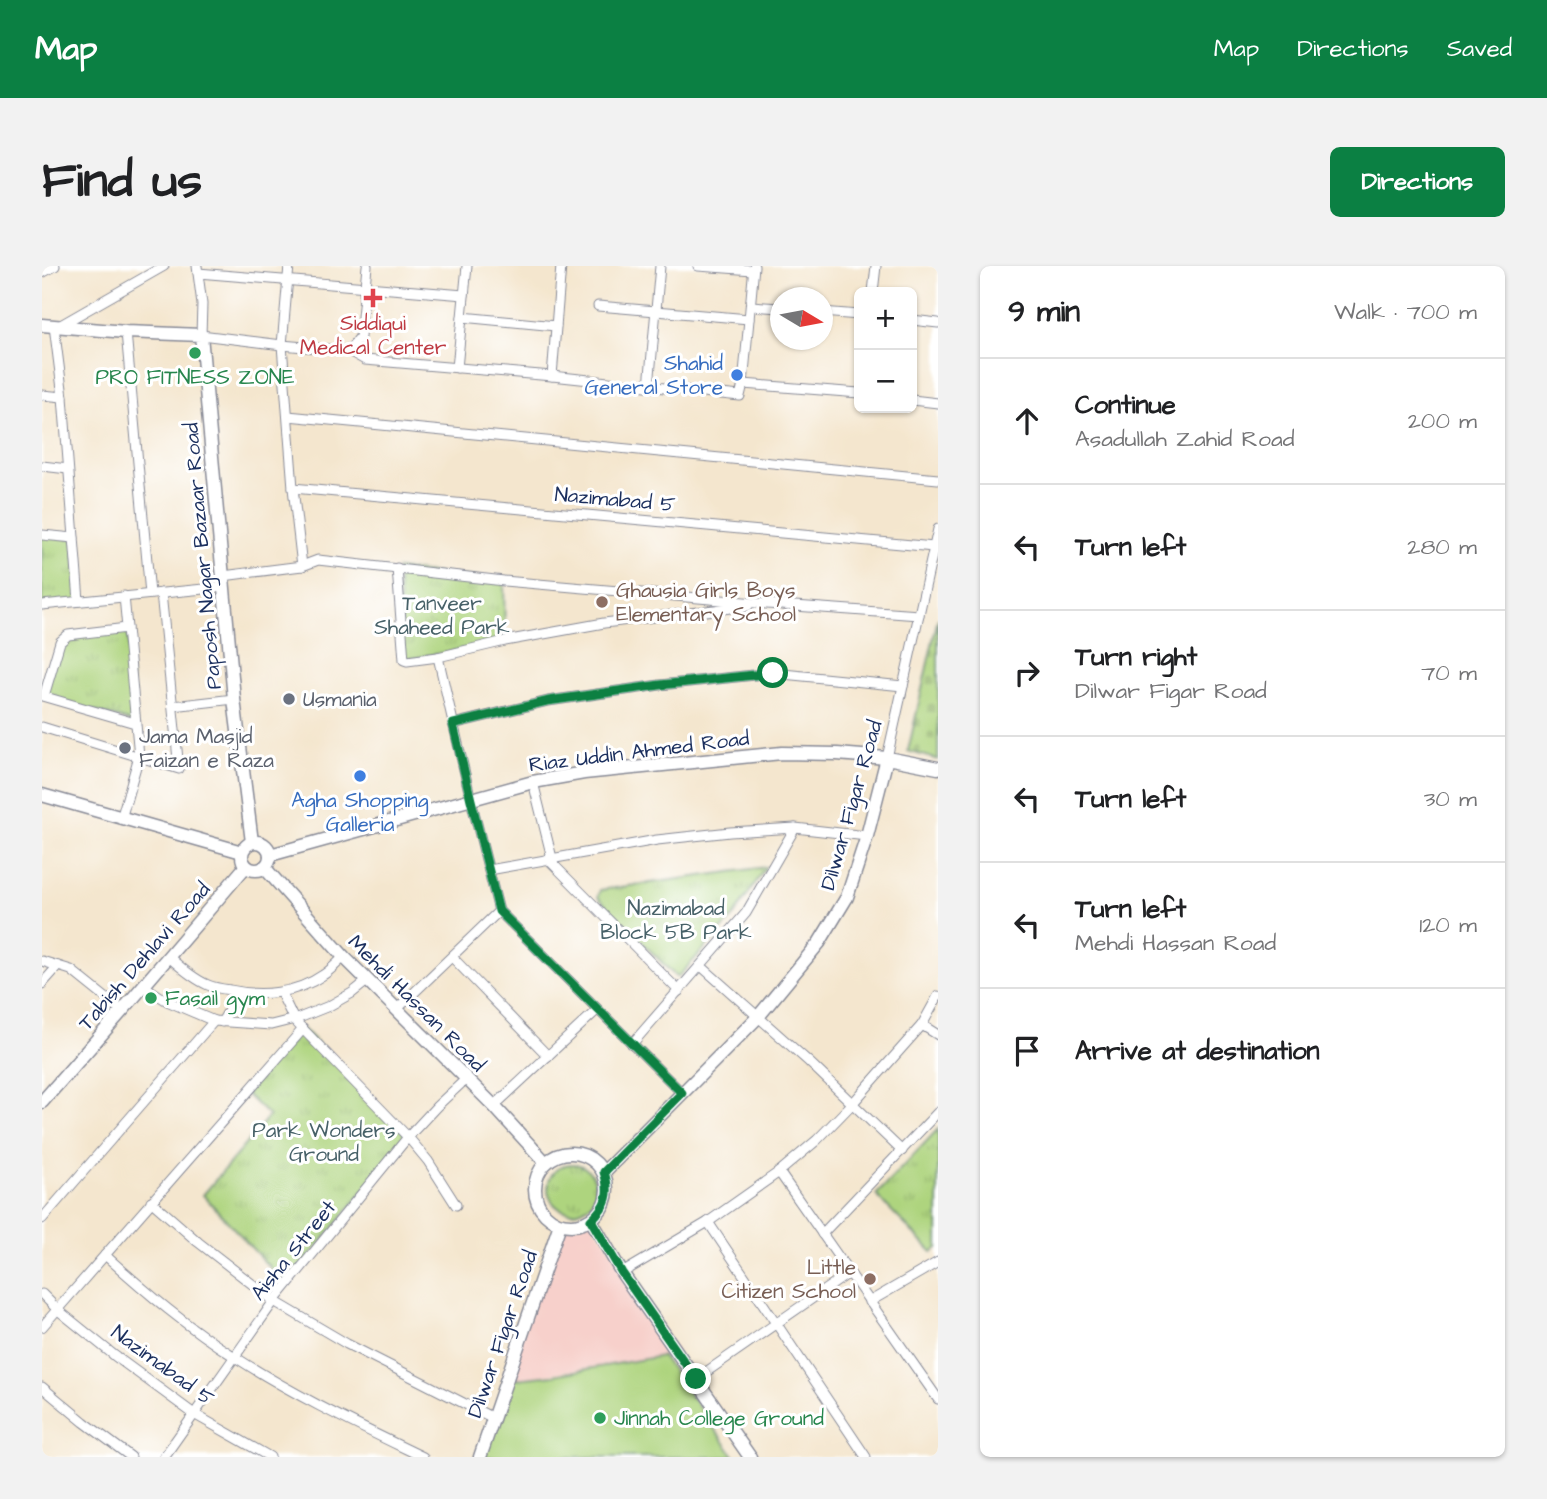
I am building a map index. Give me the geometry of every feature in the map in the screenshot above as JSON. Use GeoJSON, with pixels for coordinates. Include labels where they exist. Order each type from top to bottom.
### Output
{"type":"FeatureCollection","features":[{"type":"Feature","properties":{"kind":"street"},"geometry":{"type":"LineString","coordinates":[[42,273],[55,266]]}},
{"type":"Feature","properties":{"kind":"street"},"geometry":{"type":"LineString","coordinates":[[52,326],[164,266]]}},
{"type":"Feature","properties":{"kind":"street"},"geometry":{"type":"LineString","coordinates":[[289,266],[282,345],[302,566]]}},
{"type":"Feature","properties":{"kind":"street"},"geometry":{"type":"LineString","coordinates":[[349,351],[360,337],[367,266]]}},
{"type":"Feature","properties":{"kind":"street"},"geometry":{"type":"LineString","coordinates":[[457,368],[467,266]]}},
{"type":"Feature","properties":{"kind":"street"},"geometry":{"type":"LineString","coordinates":[[552,376],[561,266]]}},
{"type":"Feature","properties":{"kind":"street"},"geometry":{"type":"LineString","coordinates":[[649,386],[660,266]]}},
{"type":"Feature","properties":{"kind":"street"},"geometry":{"type":"LineString","coordinates":[[52,326],[201,335],[349,351],[365,360],[740,396],[754,268],[698,266]]}},
{"type":"Feature","properties":{"kind":"street"},"geometry":{"type":"LineString","coordinates":[[874,287],[876,266]]}},
{"type":"Feature","properties":{"kind":"street"},"geometry":{"type":"LineString","coordinates":[[198,270],[288,281],[464,295]]}},
{"type":"Feature","properties":{"kind":"street","name":"Paposh Nagar Bazaar Road"},"geometry":{"type":"LineString","coordinates":[[198,270],[202,304],[201,335],[234,699],[252,842]]}},
{"type":"Feature","properties":{"kind":"street"},"geometry":{"type":"LineString","coordinates":[[598,306],[749,319]]}},
{"type":"Feature","properties":{"kind":"street"},"geometry":{"type":"LineString","coordinates":[[751,306],[770,307]]}},
{"type":"Feature","properties":{"kind":"street"},"geometry":{"type":"LineString","coordinates":[[833,313],[854,315]]}},
{"type":"Feature","properties":{"kind":"street"},"geometry":{"type":"LineString","coordinates":[[462,317],[556,326]]}},
{"type":"Feature","properties":{"kind":"street"},"geometry":{"type":"LineString","coordinates":[[917,321],[938,323]]}},
{"type":"Feature","properties":{"kind":"street"},"geometry":{"type":"LineString","coordinates":[[52,326],[62,397],[79,601]]}},
{"type":"Feature","properties":{"kind":"street"},"geometry":{"type":"LineString","coordinates":[[126,332],[150,594]]}},
{"type":"Feature","properties":{"kind":"street"},"geometry":{"type":"LineString","coordinates":[[743,384],[854,393]]}},
{"type":"Feature","properties":{"kind":"street"},"geometry":{"type":"LineString","coordinates":[[42,396],[62,397]]}},
{"type":"Feature","properties":{"kind":"street"},"geometry":{"type":"LineString","coordinates":[[917,401],[938,403]]}},
{"type":"Feature","properties":{"kind":"street"},"geometry":{"type":"LineString","coordinates":[[288,416],[938,479]]}},
{"type":"Feature","properties":{"kind":"street"},"geometry":{"type":"LineString","coordinates":[[42,466],[68,469]]}},
{"type":"Feature","properties":{"kind":"street","name":"Nazimabad 5"},"geometry":{"type":"LineString","coordinates":[[293,488],[934,547]]}},
{"type":"Feature","properties":{"kind":"street","name":"Dilwar Figar Road"},"geometry":{"type":"LineString","coordinates":[[604,1172],[758,1017],[819,943],[847,897],[867,836],[887,758],[938,528]]}},
{"type":"Feature","properties":{"kind":"street"},"geometry":{"type":"LineString","coordinates":[[42,535],[74,538]]}},
{"type":"Feature","properties":{"kind":"street"},"geometry":{"type":"LineString","coordinates":[[42,605],[161,593],[302,566],[318,560],[504,581],[919,615]]}},
{"type":"Feature","properties":{"kind":"street"},"geometry":{"type":"LineString","coordinates":[[397,569],[404,660],[408,661],[438,657],[505,640],[604,623],[767,604]]}},
{"type":"Feature","properties":{"kind":"street"},"geometry":{"type":"LineString","coordinates":[[42,727],[179,769],[161,593]]}},
{"type":"Feature","properties":{"kind":"street"},"geometry":{"type":"LineString","coordinates":[[121,819],[139,757],[124,596]]}},
{"type":"Feature","properties":{"kind":"street"},"geometry":{"type":"LineString","coordinates":[[127,628],[68,635],[60,642],[43,696],[135,723]]}},
{"type":"Feature","properties":{"kind":"street"},"geometry":{"type":"LineString","coordinates":[[438,657],[499,911],[682,1093]]}},
{"type":"Feature","properties":{"kind":"street"},"geometry":{"type":"LineString","coordinates":[[453,724],[548,701],[773,673],[903,686]]}},
{"type":"Feature","properties":{"kind":"street"},"geometry":{"type":"LineString","coordinates":[[173,706],[234,699]]}},
{"type":"Feature","properties":{"kind":"street","name":"Riaz Uddin Ahmed Road"},"geometry":{"type":"LineString","coordinates":[[267,861],[533,782],[597,772],[782,753],[887,758],[938,768]]}},
{"type":"Feature","properties":{"kind":"street"},"geometry":{"type":"LineString","coordinates":[[533,782],[550,858],[679,990]]}},
{"type":"Feature","properties":{"kind":"street"},"geometry":{"type":"LineString","coordinates":[[42,795],[242,852]]}},
{"type":"Feature","properties":{"kind":"street"},"geometry":{"type":"LineString","coordinates":[[489,870],[657,840],[730,832],[795,828],[867,836]]}},
{"type":"Feature","properties":{"kind":"street"},"geometry":{"type":"LineString","coordinates":[[632,1044],[746,913],[795,828]]}},
{"type":"Feature","properties":{"kind":"street"},"geometry":{"type":"LineString","coordinates":[[252,842],[264,844],[269,851],[267,861],[255,870],[246,866],[242,852],[252,842]]}},
{"type":"Feature","properties":{"kind":"street","name":"Mehdi Hassan Road"},"geometry":{"type":"LineString","coordinates":[[267,861],[344,957],[494,1106],[546,1163]]}},
{"type":"Feature","properties":{"kind":"street","name":"Tabish Dehlavi Road"},"geometry":{"type":"LineString","coordinates":[[42,1102],[246,866]]}},
{"type":"Feature","properties":{"kind":"street"},"geometry":{"type":"LineString","coordinates":[[397,1009],[499,911]]}},
{"type":"Feature","properties":{"kind":"street"},"geometry":{"type":"LineString","coordinates":[[169,957],[208,986],[239,992],[281,993],[310,983],[344,957]]}},
{"type":"Feature","properties":{"kind":"street"},"geometry":{"type":"LineString","coordinates":[[452,957],[548,1056]]}},
{"type":"Feature","properties":{"kind":"street"},"geometry":{"type":"LineString","coordinates":[[42,961],[71,970],[122,1011]]}},
{"type":"Feature","properties":{"kind":"street"},"geometry":{"type":"LineString","coordinates":[[42,984],[58,966]]}},
{"type":"Feature","properties":{"kind":"street"},"geometry":{"type":"LineString","coordinates":[[701,966],[809,1062],[902,1152]]}},
{"type":"Feature","properties":{"kind":"street"},"geometry":{"type":"LineString","coordinates":[[144,986],[167,1001],[218,1021],[271,1025],[294,1020],[329,1006],[367,981]]}},
{"type":"Feature","properties":{"kind":"street"},"geometry":{"type":"LineString","coordinates":[[42,1219],[218,1021],[239,992]]}},
{"type":"Feature","properties":{"kind":"street"},"geometry":{"type":"LineString","coordinates":[[281,993],[294,1020],[408,1137],[428,1161],[456,1205]]}},
{"type":"Feature","properties":{"kind":"street"},"geometry":{"type":"LineString","coordinates":[[622,1273],[708,1222],[779,1172],[817,1140],[922,1025],[938,996]]}},
{"type":"Feature","properties":{"kind":"street"},"geometry":{"type":"LineString","coordinates":[[494,1106],[597,1010]]}},
{"type":"Feature","properties":{"kind":"street"},"geometry":{"type":"LineString","coordinates":[[922,1025],[938,1035]]}},
{"type":"Feature","properties":{"kind":"street"},"geometry":{"type":"LineString","coordinates":[[42,1327],[303,1029]]}},
{"type":"Feature","properties":{"kind":"street","name":"Aisha Street"},"geometry":{"type":"LineString","coordinates":[[164,1457],[274,1301],[408,1137],[436,1106],[466,1079]]}},
{"type":"Feature","properties":{"kind":"street"},"geometry":{"type":"LineString","coordinates":[[822,1234],[938,1112]]}},
{"type":"Feature","properties":{"kind":"street"},"geometry":{"type":"LineString","coordinates":[[577,1153],[589,1157],[599,1165],[604,1172],[608,1192],[600,1212],[579,1225],[560,1224],[547,1216],[539,1206],[535,1183],[546,1163],[557,1156],[577,1153]]}},
{"type":"Feature","properties":{"kind":"street"},"geometry":{"type":"LineString","coordinates":[[779,1172],[938,1399]]}},
{"type":"Feature","properties":{"kind":"street"},"geometry":{"type":"LineString","coordinates":[[151,1201],[198,1242],[274,1301],[347,1344],[494,1418]]}},
{"type":"Feature","properties":{"kind":"street"},"geometry":{"type":"LineString","coordinates":[[591,1220],[622,1273],[750,1457]]}},
{"type":"Feature","properties":{"kind":"street"},"geometry":{"type":"LineString","coordinates":[[708,1222],[866,1457]]}},
{"type":"Feature","properties":{"kind":"street","name":"Dilwar Figar Road"},"geometry":{"type":"LineString","coordinates":[[480,1457],[560,1224]]}},
{"type":"Feature","properties":{"kind":"street"},"geometry":{"type":"LineString","coordinates":[[104,1255],[159,1303],[234,1357],[322,1408],[423,1457]]}},
{"type":"Feature","properties":{"kind":"street"},"geometry":{"type":"LineString","coordinates":[[869,1302],[938,1262]]}},
{"type":"Feature","properties":{"kind":"street"},"geometry":{"type":"LineString","coordinates":[[696,1379],[849,1273]]}},
{"type":"Feature","properties":{"kind":"street","name":"Nazimabad 5"},"geometry":{"type":"LineString","coordinates":[[42,1294],[115,1356],[194,1414],[270,1457]]}},
{"type":"Feature","properties":{"kind":"street"},"geometry":{"type":"LineString","coordinates":[[42,1387],[131,1457]]}},
{"type":"Feature","properties":{"kind":"shaded area"},"geometry":{"type":"Polygon","coordinates":[[[591,1220],[679,1354],[507,1380],[560,1224],[579,1225],[591,1220]]]}},
{"type":"Feature","properties":{"kind":"green space"},"geometry":{"type":"Polygon","coordinates":[[[42,535],[74,538],[79,601],[42,605],[42,535]]]}},
{"type":"Feature","properties":{"kind":"green space","name":"Tanveer Shaheed Park"},"geometry":{"type":"Polygon","coordinates":[[[397,569],[504,581],[505,641],[404,660],[397,569]]]}},
{"type":"Feature","properties":{"kind":"green space"},"geometry":{"type":"Polygon","coordinates":[[[938,618],[938,760],[908,751],[938,618]]]}},
{"type":"Feature","properties":{"kind":"green space"},"geometry":{"type":"Polygon","coordinates":[[[127,628],[135,723],[44,696],[60,642],[68,635],[127,628]]]}},
{"type":"Feature","properties":{"kind":"green space","name":"Nazimabad Block 5B Park"},"geometry":{"type":"Polygon","coordinates":[[[766,867],[731,920],[676,977],[598,897],[600,890],[766,867]]]}},
{"type":"Feature","properties":{"kind":"green space","name":"Park Wonders Ground"},"geometry":{"type":"Polygon","coordinates":[[[303,1029],[408,1137],[286,1285],[203,1195],[269,1116],[246,1094],[303,1029]]]}},
{"type":"Feature","properties":{"kind":"green space"},"geometry":{"type":"Polygon","coordinates":[[[938,1129],[938,1248],[932,1252],[876,1195],[938,1129]]]}},
{"type":"Feature","properties":{"kind":"green space"},"geometry":{"type":"Polygon","coordinates":[[[572,1164],[589,1171],[596,1188],[589,1205],[572,1212],[555,1205],[548,1188],[555,1171],[572,1164]]]}},
{"type":"Feature","properties":{"kind":"green space","name":"Jinnah College Ground"},"geometry":{"type":"Polygon","coordinates":[[[662,1356],[735,1457],[481,1457],[507,1380],[662,1356]]]}},
{"type":"Feature","properties":{"kind":"place","name":"Siddiqui Medical Center"},"geometry":{"type":"Point","coordinates":[373,298]}},
{"type":"Feature","properties":{"kind":"place","name":"PRO FITNESS ZONE"},"geometry":{"type":"Point","coordinates":[195,353]}},
{"type":"Feature","properties":{"kind":"place","name":"Shahid General Store"},"geometry":{"type":"Point","coordinates":[737,375]}},
{"type":"Feature","properties":{"kind":"place","name":"Ghausia Girls Boys Elementary School"},"geometry":{"type":"Point","coordinates":[602,602]}},
{"type":"Feature","properties":{"kind":"place","name":"Usmania"},"geometry":{"type":"Point","coordinates":[289,699]}},
{"type":"Feature","properties":{"kind":"place","name":"Jama Masjid Faizan e Raza"},"geometry":{"type":"Point","coordinates":[125,748]}},
{"type":"Feature","properties":{"kind":"place","name":"Agha Shopping Galleria"},"geometry":{"type":"Point","coordinates":[360,776]}},
{"type":"Feature","properties":{"kind":"place","name":"Fasail gym"},"geometry":{"type":"Point","coordinates":[151,998]}},
{"type":"Feature","properties":{"kind":"place","name":"Little Citizen School"},"geometry":{"type":"Point","coordinates":[870,1279]}},
{"type":"Feature","properties":{"kind":"place","name":"Jinnah College Ground"},"geometry":{"type":"Point","coordinates":[600,1418]}},
{"type":"Feature","properties":{"kind":"route"},"geometry":{"type":"LineString","coordinates":[[696,1379],[622,1273],[591,1220],[605,1204],[608,1192],[604,1172],[682,1093],[499,911],[453,724],[548,701],[773,673]]}}]}
